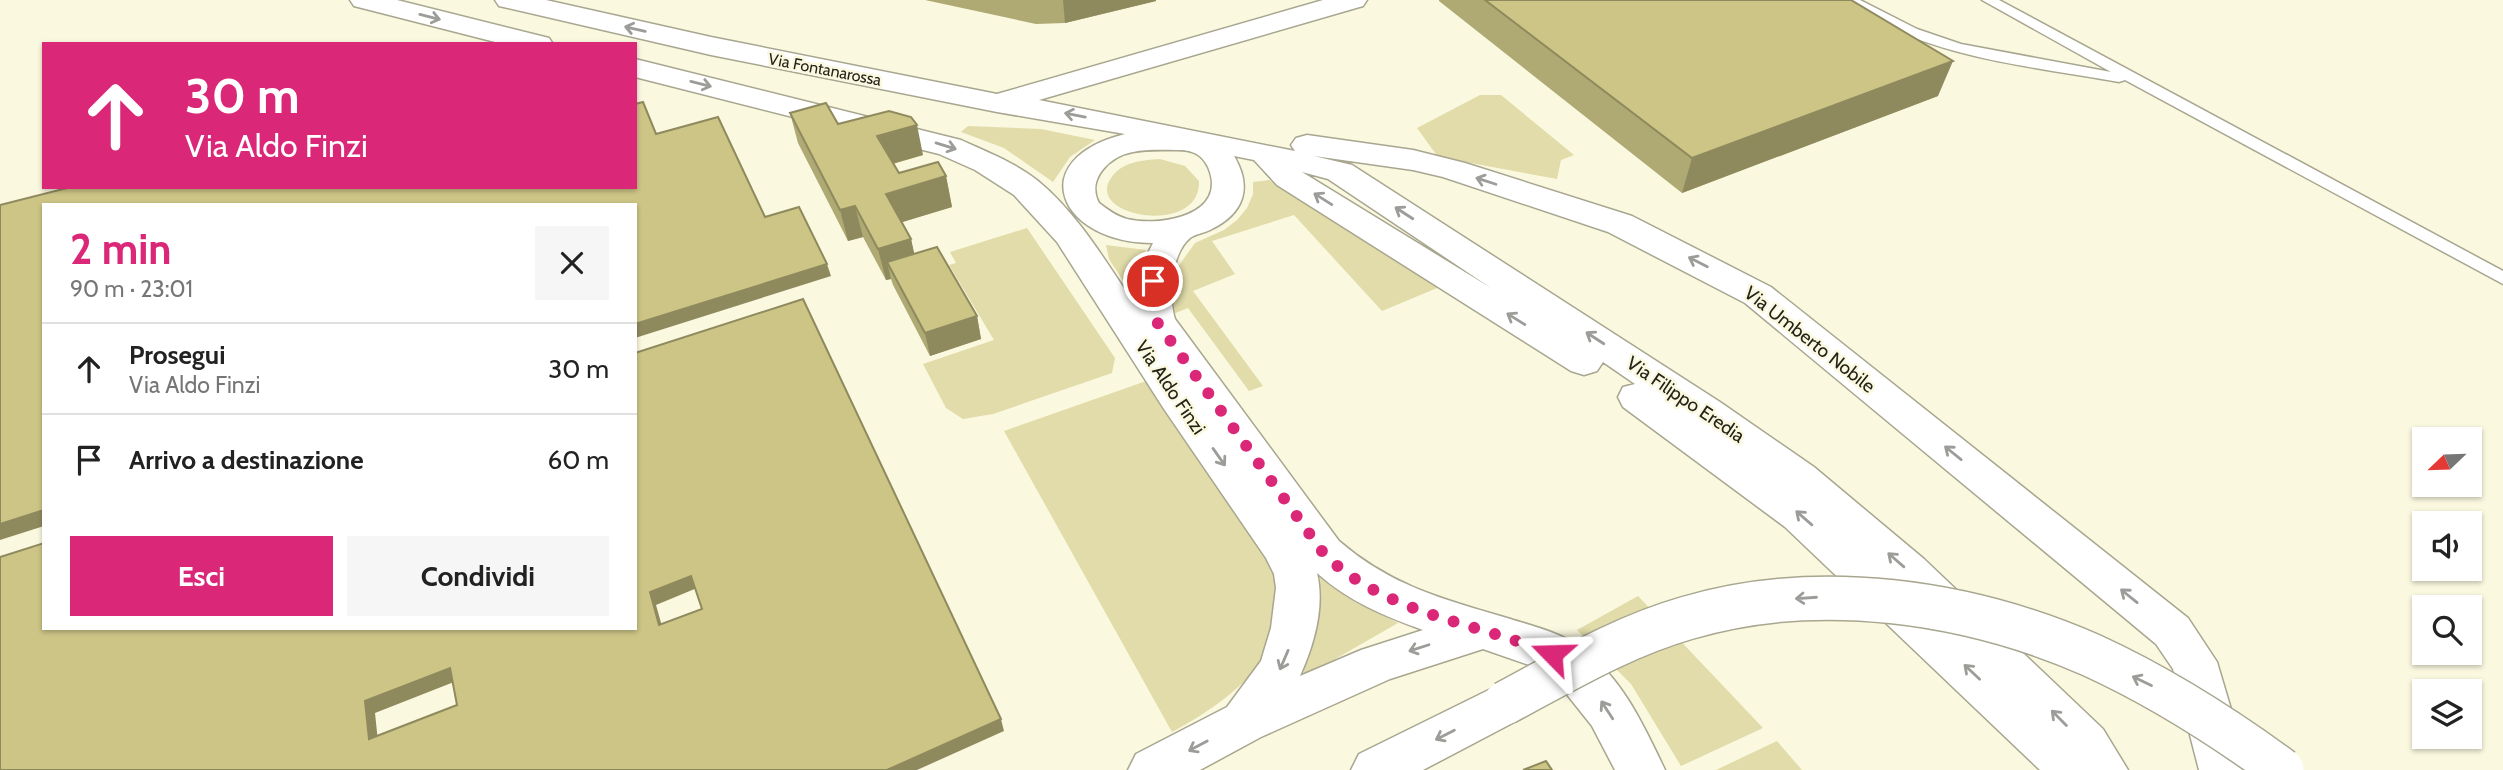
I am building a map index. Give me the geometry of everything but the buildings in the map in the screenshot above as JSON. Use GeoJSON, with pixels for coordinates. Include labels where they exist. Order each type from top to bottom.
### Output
{"type":"FeatureCollection","features":[{"type":"Feature","properties":{"kind":"street"},"geometry":{"type":"LineString","coordinates":[[364,0],[531,42]]}},
{"type":"Feature","properties":{"kind":"street","name":"Via Fontanarossa"},"geometry":{"type":"LineString","coordinates":[[509,0],[711,46],[1197,140]]}},
{"type":"Feature","properties":{"kind":"street"},"geometry":{"type":"LineString","coordinates":[[997,103],[1353,0]]}},
{"type":"Feature","properties":{"kind":"street","name":"Via Aldo Finzi"},"geometry":{"type":"LineString","coordinates":[[637,69],[950,147],[986,163],[1026,188],[1054,215],[1094,267],[1178,399],[1283,548],[1296,574],[1294,628],[1287,654],[1264,695],[1244,722],[1153,770]]}},
{"type":"Feature","properties":{"kind":"street"},"geometry":{"type":"LineString","coordinates":[[1054,215],[1096,218],[1134,231],[1161,232],[1179,229],[1199,222],[1216,211],[1226,199],[1230,183],[1216,153],[1197,140],[1163,140],[1120,145],[1097,157],[1086,168],[1078,185],[1080,198],[1096,218]]}},
{"type":"Feature","properties":{"kind":"street","name":"Via Filippo Eredia"},"geometry":{"type":"LineString","coordinates":[[1197,140],[1262,152],[1340,172],[1706,412],[1799,478],[1909,571],[2086,744],[2103,770]]}},
{"type":"Feature","properties":{"kind":"street","name":"Via Umberto Nobile"},"geometry":{"type":"LineString","coordinates":[[1197,140],[1303,144],[1413,160],[1454,170],[1620,224],[1758,295],[2172,631],[2194,662],[2224,770]]}},
{"type":"Feature","properties":{"kind":"street"},"geometry":{"type":"LineString","coordinates":[[1262,152],[1289,178],[1615,381],[1790,507],[1910,615],[2074,770]]}},
{"type":"Feature","properties":{"kind":"street"},"geometry":{"type":"LineString","coordinates":[[1094,267],[1090,238],[1096,218]]}},
{"type":"Feature","properties":{"kind":"street","name":"Via Aldo Finzi"},"geometry":{"type":"LineString","coordinates":[[1179,229],[1164,249],[1153,281],[1152,304],[1157,322],[1324,554],[1354,579],[1396,603],[1485,629],[1565,662],[1586,681],[1607,708],[1640,770]]}},
{"type":"Feature","properties":{"kind":"street"},"geometry":{"type":"LineString","coordinates":[[1376,770],[1621,640],[1695,615],[1752,602],[1813,597],[1877,599],[1943,609],[2000,623],[2081,652],[2152,685],[2222,727],[2283,770]]}},
{"type":"Feature","properties":{"kind":"street"},"geometry":{"type":"LineString","coordinates":[[1244,722],[1377,664],[1485,629]]}},
{"type":"Feature","properties":{"kind":"lane"},"geometry":{"type":"LineString","coordinates":[[1850,0],[1881,18],[1931,40],[1973,51],[2138,81]]}},
{"type":"Feature","properties":{"kind":"lane"},"geometry":{"type":"LineString","coordinates":[[1989,0],[2503,278]]}},
{"type":"Feature","properties":{"kind":"shaded area"},"geometry":{"type":"Polygon","coordinates":[[[1480,95],[1501,95],[1574,155],[1561,160],[1557,179],[1438,157],[1417,128],[1480,95]]]}},
{"type":"Feature","properties":{"kind":"shaded area"},"geometry":{"type":"Polygon","coordinates":[[[968,126],[1041,129],[1095,140],[1070,157],[1053,182],[1004,148],[961,132],[968,126]]]}},
{"type":"Feature","properties":{"kind":"shaded area"},"geometry":{"type":"Polygon","coordinates":[[[1160,159],[1185,166],[1199,181],[1195,199],[1182,210],[1165,215],[1128,211],[1114,203],[1107,192],[1111,178],[1120,168],[1132,163],[1160,159]]]}},
{"type":"Feature","properties":{"kind":"shaded area"},"geometry":{"type":"Polygon","coordinates":[[[1269,180],[1442,286],[1382,311],[1294,215],[1212,241],[1235,274],[1193,291],[1263,386],[1249,391],[1188,308],[1173,314],[1170,285],[1175,271],[1195,243],[1224,230],[1237,220],[1247,208],[1253,194],[1253,182],[1269,180]]]}},
{"type":"Feature","properties":{"kind":"shaded area"},"geometry":{"type":"Polygon","coordinates":[[[1027,228],[1115,358],[1112,373],[993,414],[963,419],[946,408],[923,364],[994,340],[949,265],[956,263],[950,252],[1027,228]]]}},
{"type":"Feature","properties":{"kind":"shaded area"},"geometry":{"type":"Polygon","coordinates":[[[1106,245],[1146,250],[1136,280],[1140,307],[1109,259],[1106,245]]]}},
{"type":"Feature","properties":{"kind":"shaded area"},"geometry":{"type":"Polygon","coordinates":[[[1152,379],[1282,571],[1276,627],[1265,656],[1255,670],[1230,694],[1172,732],[1004,431],[1152,379]]]}},
{"type":"Feature","properties":{"kind":"shaded area"},"geometry":{"type":"Polygon","coordinates":[[[1323,575],[1356,602],[1398,623],[1302,678],[1313,633],[1315,578],[1323,575]]]}},
{"type":"Feature","properties":{"kind":"shaded area"},"geometry":{"type":"Polygon","coordinates":[[[1638,596],[1763,728],[1681,766],[1631,684],[1577,630],[1638,596]]]}},
{"type":"Feature","properties":{"kind":"shaded area"},"geometry":{"type":"Polygon","coordinates":[[[1777,741],[1802,770],[1716,770],[1777,741]]]}},
{"type":"Feature","properties":{"kind":"route"},"geometry":{"type":"LineString","coordinates":[[1153,281],[1153,312],[1157,322],[1324,554],[1354,579],[1396,603],[1485,629],[1552,654]]}}]}
